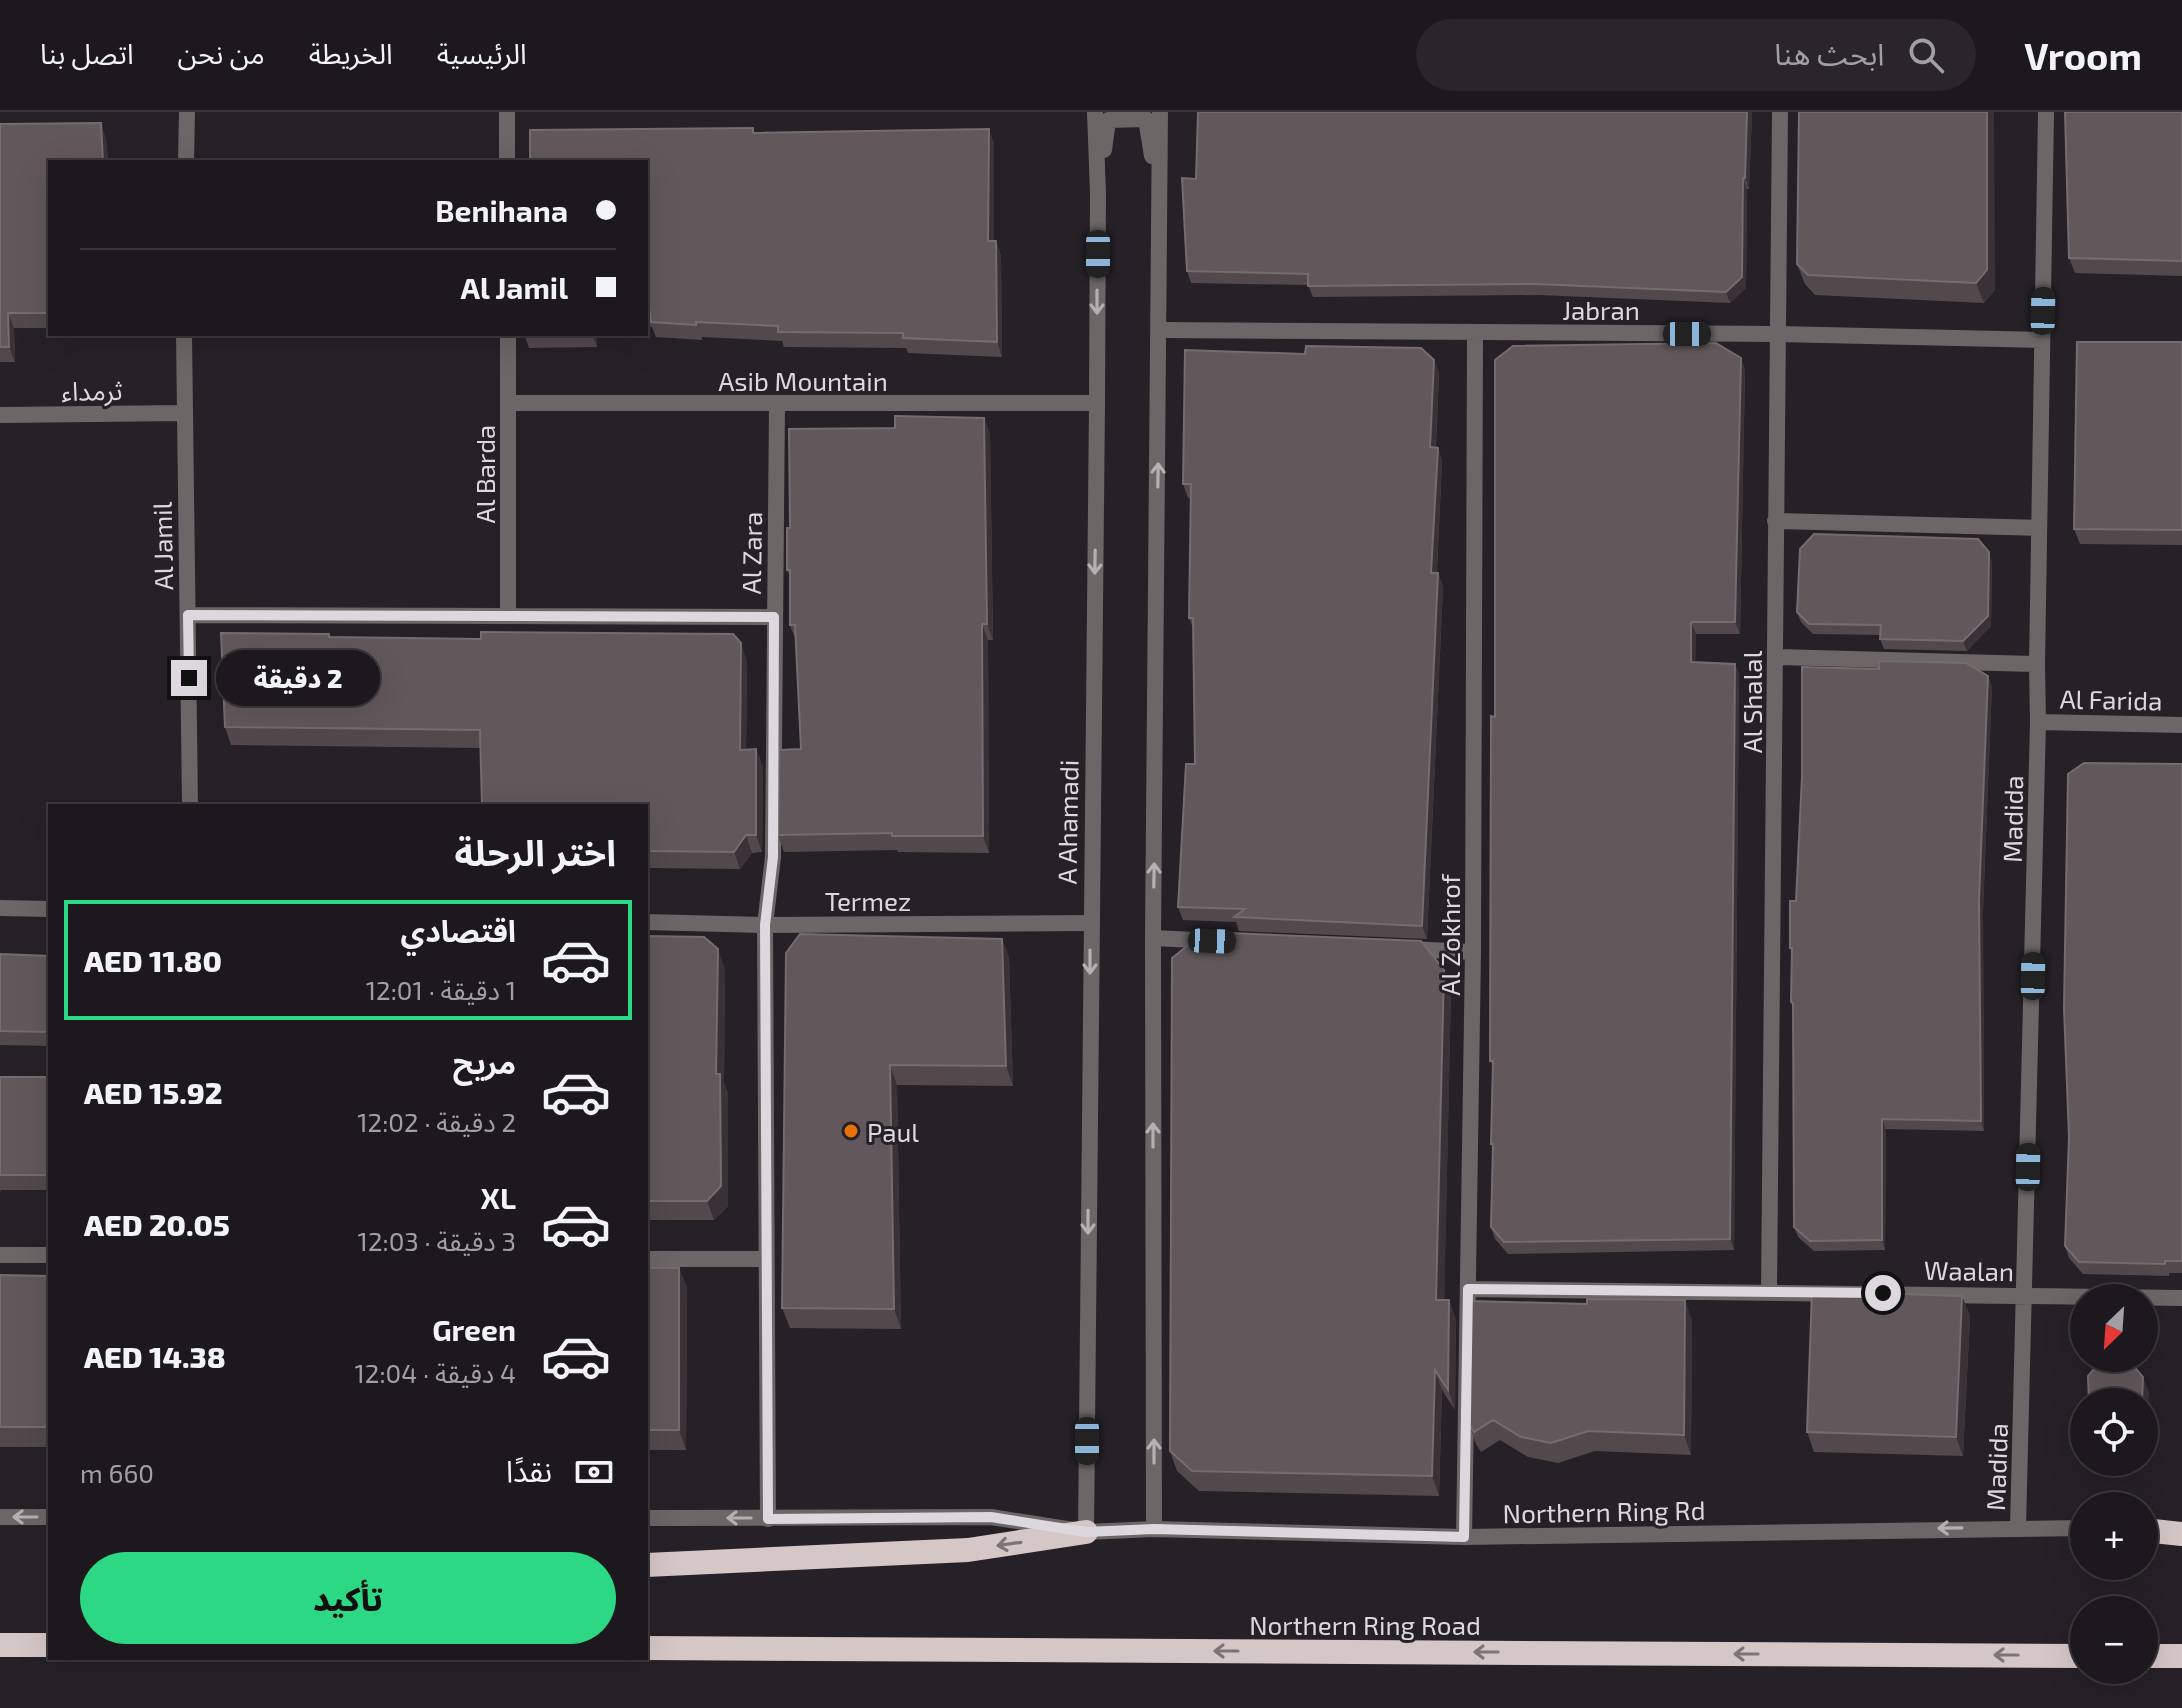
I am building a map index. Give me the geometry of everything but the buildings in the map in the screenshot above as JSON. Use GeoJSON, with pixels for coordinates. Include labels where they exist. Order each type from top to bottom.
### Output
{"type":"FeatureCollection","features":[{"type":"Feature","properties":{"kind":"highway"},"geometry":{"type":"LineString","coordinates":[[2158,1530],[2182,1531]]}},
{"type":"Feature","properties":{"kind":"highway"},"geometry":{"type":"LineString","coordinates":[[648,1565],[968,1550],[1086,1532]]}},
{"type":"Feature","properties":{"kind":"highway"},"geometry":{"type":"LineString","coordinates":[[2,1645],[48,1629]]}},
{"type":"Feature","properties":{"kind":"highway"},"geometry":{"type":"LineString","coordinates":[[2,1645],[48,1645]]}},
{"type":"Feature","properties":{"kind":"highway","name":"Northern Ring Road"},"geometry":{"type":"LineString","coordinates":[[648,1648],[2070,1656]]}},
{"type":"Feature","properties":{"kind":"highway"},"geometry":{"type":"LineString","coordinates":[[2158,1656],[2182,1656]]}},
{"type":"Feature","properties":{"kind":"street"},"geometry":{"type":"LineString","coordinates":[[186,160],[187,112]]}},
{"type":"Feature","properties":{"kind":"street"},"geometry":{"type":"LineString","coordinates":[[507,112],[507,160]]}},
{"type":"Feature","properties":{"kind":"street","name":"A Ahamadi"},"geometry":{"type":"LineString","coordinates":[[1086,1532],[1097,403],[1098,194],[1095,112]]}},
{"type":"Feature","properties":{"kind":"street"},"geometry":{"type":"LineString","coordinates":[[1154,1529],[1153,938],[1160,112]]}},
{"type":"Feature","properties":{"kind":"street","name":"Al Shalal"},"geometry":{"type":"LineString","coordinates":[[1769,1292],[1780,112]]}},
{"type":"Feature","properties":{"kind":"street","name":"Madida"},"geometry":{"type":"LineString","coordinates":[[2018,1527],[2038,722],[2046,112]]}},
{"type":"Feature","properties":{"kind":"street"},"geometry":{"type":"LineString","coordinates":[[1098,194],[1108,120],[1146,119],[1159,201]]}},
{"type":"Feature","properties":{"kind":"street","name":"Jabran"},"geometry":{"type":"LineString","coordinates":[[1159,330],[1778,334],[2042,340]]}},
{"type":"Feature","properties":{"kind":"street","name":"Al Zokhrof"},"geometry":{"type":"LineString","coordinates":[[1464,1537],[1473,952],[1475,332]]}},
{"type":"Feature","properties":{"kind":"street","name":"Al Jamil"},"geometry":{"type":"LineString","coordinates":[[184,336],[190,804]]}},
{"type":"Feature","properties":{"kind":"street","name":"Al Barda"},"geometry":{"type":"LineString","coordinates":[[508,336],[508,615]]}},
{"type":"Feature","properties":{"kind":"street","name":"Asib Mountain"},"geometry":{"type":"LineString","coordinates":[[509,403],[1097,403]]}},
{"type":"Feature","properties":{"kind":"street","name":"Al Zara"},"geometry":{"type":"LineString","coordinates":[[768,1519],[765,925],[773,857],[777,404]]}},
{"type":"Feature","properties":{"kind":"street","name":"ثرمداء"},"geometry":{"type":"LineString","coordinates":[[0,415],[184,413]]}},
{"type":"Feature","properties":{"kind":"street"},"geometry":{"type":"LineString","coordinates":[[1775,521],[2039,528]]}},
{"type":"Feature","properties":{"kind":"street"},"geometry":{"type":"LineString","coordinates":[[188,615],[774,617]]}},
{"type":"Feature","properties":{"kind":"street"},"geometry":{"type":"LineString","coordinates":[[1775,657],[2037,664]]}},
{"type":"Feature","properties":{"kind":"street","name":"Al Farida"},"geometry":{"type":"LineString","coordinates":[[2038,722],[2182,725]]}},
{"type":"Feature","properties":{"kind":"street"},"geometry":{"type":"LineString","coordinates":[[0,908],[48,909]]}},
{"type":"Feature","properties":{"kind":"street","name":"Termez"},"geometry":{"type":"LineString","coordinates":[[648,922],[765,925],[1090,923]]}},
{"type":"Feature","properties":{"kind":"street"},"geometry":{"type":"LineString","coordinates":[[1153,938],[1230,942]]}},
{"type":"Feature","properties":{"kind":"street"},"geometry":{"type":"LineString","coordinates":[[1397,949],[1473,952]]}},
{"type":"Feature","properties":{"kind":"street"},"geometry":{"type":"LineString","coordinates":[[0,1255],[48,1255]]}},
{"type":"Feature","properties":{"kind":"street"},"geometry":{"type":"LineString","coordinates":[[648,1259],[766,1259]]}},
{"type":"Feature","properties":{"kind":"street","name":"Waalan"},"geometry":{"type":"LineString","coordinates":[[1468,1289],[2182,1298]]}},
{"type":"Feature","properties":{"kind":"street"},"geometry":{"type":"LineString","coordinates":[[0,1517],[48,1517]]}},
{"type":"Feature","properties":{"kind":"street","name":"Northern Ring Rd"},"geometry":{"type":"LineString","coordinates":[[648,1518],[991,1517],[1086,1532],[1154,1529],[1464,1537],[2070,1528]]}},
{"type":"Feature","properties":{"kind":"place","name":"Paul"},"geometry":{"type":"Point","coordinates":[851,1131]}},
{"type":"Feature","properties":{"kind":"route"},"geometry":{"type":"LineString","coordinates":[[189,678],[188,615],[774,617],[773,857],[765,925],[768,1519],[991,1517],[1086,1532],[1154,1529],[1464,1537],[1468,1289],[1883,1293]]}}]}
